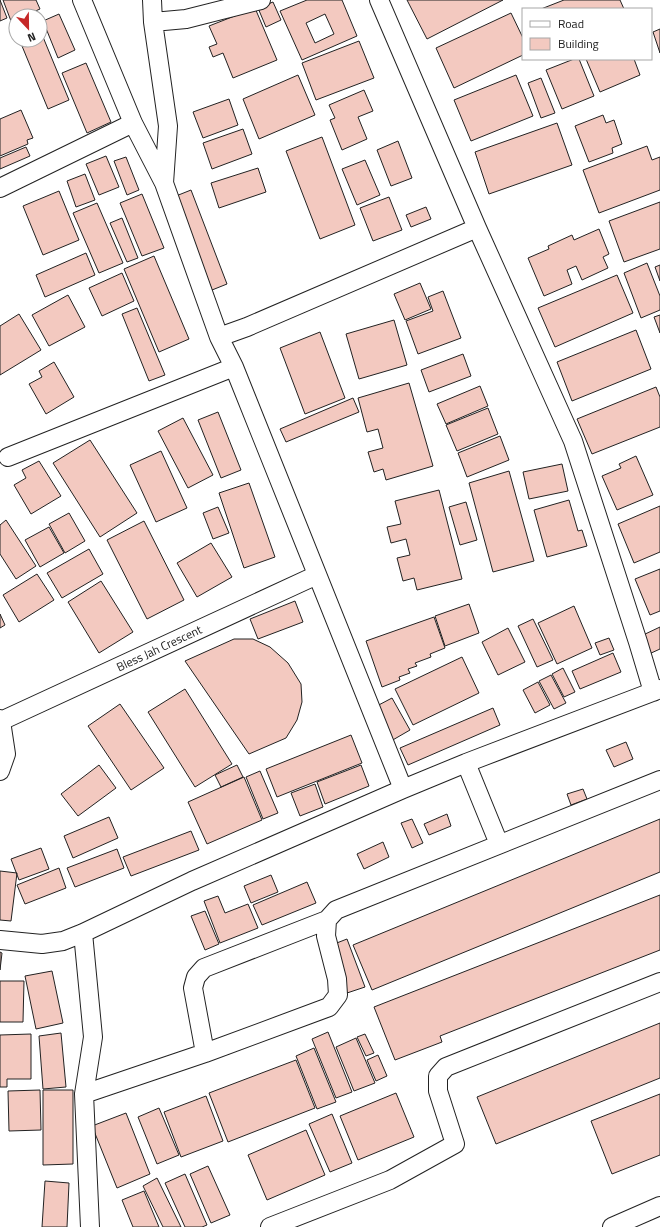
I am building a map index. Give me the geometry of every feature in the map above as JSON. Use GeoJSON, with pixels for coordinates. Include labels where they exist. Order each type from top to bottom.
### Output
{"type":"FeatureCollection","features":[{"type":"Feature","properties":{"kind":"street"},"geometry":{"type":"LineString","coordinates":[[82,0],[133,123],[164,183],[219,337],[234,367],[404,789]]}},
{"type":"Feature","properties":{"kind":"street"},"geometry":{"type":"LineString","coordinates":[[152,0],[153,22],[168,126],[164,183]]}},
{"type":"Feature","properties":{"kind":"street"},"geometry":{"type":"LineString","coordinates":[[153,22],[186,19],[261,0]]}},
{"type":"Feature","properties":{"kind":"street"},"geometry":{"type":"LineString","coordinates":[[0,940],[42,944],[63,941],[192,881],[404,789],[466,763],[657,691],[638,642],[573,441],[477,228],[379,0]]}},
{"type":"Feature","properties":{"kind":"street"},"geometry":{"type":"LineString","coordinates":[[0,188],[133,123]]}},
{"type":"Feature","properties":{"kind":"street"},"geometry":{"type":"LineString","coordinates":[[219,337],[254,324],[477,228]]}},
{"type":"Feature","properties":{"kind":"street"},"geometry":{"type":"LineString","coordinates":[[8,457],[234,367]]}},
{"type":"Feature","properties":{"kind":"street","name":"Bless Jah Crescent"},"geometry":{"type":"LineString","coordinates":[[1,720],[317,575]]}},
{"type":"Feature","properties":{"kind":"street"},"geometry":{"type":"LineString","coordinates":[[0,771],[6,754],[1,720]]}},
{"type":"Feature","properties":{"kind":"street"},"geometry":{"type":"LineString","coordinates":[[466,763],[499,844]]}},
{"type":"Feature","properties":{"kind":"street"},"geometry":{"type":"LineString","coordinates":[[205,1053],[193,988],[196,977],[204,968],[327,920],[336,910],[660,780]]}},
{"type":"Feature","properties":{"kind":"street"},"geometry":{"type":"LineString","coordinates":[[84,1094],[205,1053],[329,1007],[338,995],[337,979],[326,936],[327,920]]}},
{"type":"Feature","properties":{"kind":"street"},"geometry":{"type":"LineString","coordinates":[[83,933],[93,1037],[84,1094],[90,1227]]}},
{"type":"Feature","properties":{"kind":"street"},"geometry":{"type":"LineString","coordinates":[[270,1227],[390,1180],[455,1144],[438,1091],[438,1076],[446,1067],[660,982]]}},
{"type":"Feature","properties":{"kind":"street"},"geometry":{"type":"LineString","coordinates":[[612,1227],[660,1206]]}},
{"type":"Feature","properties":{"kind":"building"},"geometry":{"type":"Polygon","coordinates":[[[0,0],[7,18],[0,21],[0,0]]]}},
{"type":"Feature","properties":{"kind":"building"},"geometry":{"type":"Polygon","coordinates":[[[3,0],[36,0],[40,8],[8,8],[8,13],[3,0]]]}},
{"type":"Feature","properties":{"kind":"building"},"geometry":{"type":"Polygon","coordinates":[[[307,0],[342,0],[357,36],[302,60],[280,11],[307,0]],[[325,14],[306,23],[315,43],[334,34],[325,14]]]}},
{"type":"Feature","properties":{"kind":"building"},"geometry":{"type":"Polygon","coordinates":[[[407,0],[503,0],[427,39],[407,0]]]}},
{"type":"Feature","properties":{"kind":"building"},"geometry":{"type":"Polygon","coordinates":[[[564,0],[620,0],[624,8],[544,8],[564,0]]]}},
{"type":"Feature","properties":{"kind":"building"},"geometry":{"type":"Polygon","coordinates":[[[273,2],[281,20],[266,27],[258,8],[273,2]]]}},
{"type":"Feature","properties":{"kind":"building"},"geometry":{"type":"Polygon","coordinates":[[[255,8],[277,60],[233,78],[223,53],[213,57],[209,47],[217,44],[209,26],[255,8]]]}},
{"type":"Feature","properties":{"kind":"building"},"geometry":{"type":"Polygon","coordinates":[[[511,13],[522,36],[522,55],[454,88],[436,48],[511,13]]]}},
{"type":"Feature","properties":{"kind":"building"},"geometry":{"type":"Polygon","coordinates":[[[59,14],[75,50],[58,58],[48,33],[48,19],[59,14]]]}},
{"type":"Feature","properties":{"kind":"building"},"geometry":{"type":"Polygon","coordinates":[[[660,29],[660,53],[653,32],[660,29]]]}},
{"type":"Feature","properties":{"kind":"building"},"geometry":{"type":"Polygon","coordinates":[[[359,41],[374,78],[316,100],[302,63],[359,41]]]}},
{"type":"Feature","properties":{"kind":"building"},"geometry":{"type":"Polygon","coordinates":[[[23,48],[48,48],[69,100],[48,109],[23,48]]]}},
{"type":"Feature","properties":{"kind":"building"},"geometry":{"type":"Polygon","coordinates":[[[571,60],[579,60],[594,96],[562,109],[546,70],[571,60]]]}},
{"type":"Feature","properties":{"kind":"building"},"geometry":{"type":"Polygon","coordinates":[[[586,60],[634,60],[640,75],[600,92],[586,60]]]}},
{"type":"Feature","properties":{"kind":"building"},"geometry":{"type":"Polygon","coordinates":[[[86,63],[111,122],[87,133],[62,73],[86,63]]]}},
{"type":"Feature","properties":{"kind":"building"},"geometry":{"type":"Polygon","coordinates":[[[298,75],[315,115],[259,139],[243,99],[298,75]]]}},
{"type":"Feature","properties":{"kind":"building"},"geometry":{"type":"Polygon","coordinates":[[[516,75],[533,116],[471,141],[454,100],[516,75]]]}},
{"type":"Feature","properties":{"kind":"building"},"geometry":{"type":"Polygon","coordinates":[[[541,78],[555,113],[541,118],[528,83],[541,78]]]}},
{"type":"Feature","properties":{"kind":"building"},"geometry":{"type":"Polygon","coordinates":[[[364,90],[373,111],[358,117],[367,139],[342,150],[330,120],[335,118],[329,105],[364,90]]]}},
{"type":"Feature","properties":{"kind":"building"},"geometry":{"type":"Polygon","coordinates":[[[229,99],[238,125],[203,138],[193,112],[229,99]]]}},
{"type":"Feature","properties":{"kind":"building"},"geometry":{"type":"Polygon","coordinates":[[[21,110],[33,138],[27,140],[28,144],[0,156],[0,119],[21,110]]]}},
{"type":"Feature","properties":{"kind":"building"},"geometry":{"type":"Polygon","coordinates":[[[603,115],[606,123],[614,120],[622,144],[612,148],[613,153],[589,162],[575,126],[603,115]]]}},
{"type":"Feature","properties":{"kind":"building"},"geometry":{"type":"Polygon","coordinates":[[[557,123],[572,165],[489,194],[475,152],[557,123]]]}},
{"type":"Feature","properties":{"kind":"building"},"geometry":{"type":"Polygon","coordinates":[[[243,129],[252,154],[212,169],[203,143],[243,129]]]}},
{"type":"Feature","properties":{"kind":"building"},"geometry":{"type":"Polygon","coordinates":[[[322,137],[355,225],[320,239],[286,151],[322,137]]]}},
{"type":"Feature","properties":{"kind":"building"},"geometry":{"type":"Polygon","coordinates":[[[398,141],[412,178],[391,186],[377,150],[398,141]]]}},
{"type":"Feature","properties":{"kind":"building"},"geometry":{"type":"Polygon","coordinates":[[[647,146],[652,160],[660,157],[660,190],[599,213],[583,170],[647,146]]]}},
{"type":"Feature","properties":{"kind":"building"},"geometry":{"type":"Polygon","coordinates":[[[26,147],[30,156],[0,169],[0,158],[26,147]]]}},
{"type":"Feature","properties":{"kind":"building"},"geometry":{"type":"Polygon","coordinates":[[[106,156],[119,187],[99,195],[86,164],[106,156]]]}},
{"type":"Feature","properties":{"kind":"building"},"geometry":{"type":"Polygon","coordinates":[[[126,157],[139,190],[127,195],[114,161],[126,157]]]}},
{"type":"Feature","properties":{"kind":"building"},"geometry":{"type":"Polygon","coordinates":[[[365,160],[380,195],[357,205],[342,169],[365,160]]]}},
{"type":"Feature","properties":{"kind":"building"},"geometry":{"type":"Polygon","coordinates":[[[258,168],[266,192],[219,208],[211,183],[258,168]]]}},
{"type":"Feature","properties":{"kind":"building"},"geometry":{"type":"Polygon","coordinates":[[[85,174],[95,200],[76,207],[67,181],[85,174]]]}},
{"type":"Feature","properties":{"kind":"building"},"geometry":{"type":"Polygon","coordinates":[[[191,190],[227,284],[212,290],[176,196],[191,190]]]}},
{"type":"Feature","properties":{"kind":"building"},"geometry":{"type":"Polygon","coordinates":[[[59,191],[79,240],[43,255],[23,206],[59,191]]]}},
{"type":"Feature","properties":{"kind":"building"},"geometry":{"type":"Polygon","coordinates":[[[142,194],[164,248],[142,256],[120,203],[142,194]]]}},
{"type":"Feature","properties":{"kind":"building"},"geometry":{"type":"Polygon","coordinates":[[[389,197],[402,230],[373,241],[360,208],[389,197]]]}},
{"type":"Feature","properties":{"kind":"building"},"geometry":{"type":"Polygon","coordinates":[[[660,202],[660,249],[624,262],[609,221],[660,202]]]}},
{"type":"Feature","properties":{"kind":"building"},"geometry":{"type":"Polygon","coordinates":[[[97,203],[123,263],[99,273],[73,213],[97,203]]]}},
{"type":"Feature","properties":{"kind":"building"},"geometry":{"type":"Polygon","coordinates":[[[426,207],[431,219],[411,227],[406,215],[426,207]]]}},
{"type":"Feature","properties":{"kind":"building"},"geometry":{"type":"Polygon","coordinates":[[[122,218],[138,258],[127,262],[110,223],[122,218]]]}},
{"type":"Feature","properties":{"kind":"building"},"geometry":{"type":"Polygon","coordinates":[[[599,229],[609,254],[603,257],[608,268],[582,280],[576,266],[567,270],[572,284],[544,296],[528,258],[549,249],[548,246],[572,235],[574,240],[599,229]]]}},
{"type":"Feature","properties":{"kind":"building"},"geometry":{"type":"Polygon","coordinates":[[[86,253],[95,275],[45,297],[36,275],[86,253]]]}},
{"type":"Feature","properties":{"kind":"building"},"geometry":{"type":"Polygon","coordinates":[[[154,256],[189,339],[159,352],[124,269],[154,256]]]}},
{"type":"Feature","properties":{"kind":"building"},"geometry":{"type":"Polygon","coordinates":[[[647,263],[660,296],[660,310],[641,318],[624,273],[647,263]]]}},
{"type":"Feature","properties":{"kind":"building"},"geometry":{"type":"Polygon","coordinates":[[[660,265],[660,281],[655,267],[660,265]]]}},
{"type":"Feature","properties":{"kind":"building"},"geometry":{"type":"Polygon","coordinates":[[[122,273],[134,301],[102,316],[89,288],[122,273]]]}},
{"type":"Feature","properties":{"kind":"building"},"geometry":{"type":"Polygon","coordinates":[[[617,275],[633,313],[555,347],[538,308],[617,275]]]}},
{"type":"Feature","properties":{"kind":"building"},"geometry":{"type":"Polygon","coordinates":[[[420,283],[431,309],[405,320],[394,294],[420,283]]]}},
{"type":"Feature","properties":{"kind":"building"},"geometry":{"type":"Polygon","coordinates":[[[443,291],[461,338],[418,354],[406,321],[433,311],[428,297],[443,291]]]}},
{"type":"Feature","properties":{"kind":"building"},"geometry":{"type":"Polygon","coordinates":[[[68,295],[85,327],[49,346],[32,315],[68,295]]]}},
{"type":"Feature","properties":{"kind":"building"},"geometry":{"type":"Polygon","coordinates":[[[137,308],[165,375],[149,381],[122,314],[137,308]]]}},
{"type":"Feature","properties":{"kind":"building"},"geometry":{"type":"Polygon","coordinates":[[[19,314],[41,350],[0,375],[0,326],[19,314]]]}},
{"type":"Feature","properties":{"kind":"building"},"geometry":{"type":"Polygon","coordinates":[[[660,315],[660,333],[654,317],[660,315]]]}},
{"type":"Feature","properties":{"kind":"building"},"geometry":{"type":"Polygon","coordinates":[[[394,320],[407,365],[359,379],[346,334],[394,320]]]}},
{"type":"Feature","properties":{"kind":"building"},"geometry":{"type":"Polygon","coordinates":[[[636,330],[651,369],[572,401],[557,362],[636,330]]]}},
{"type":"Feature","properties":{"kind":"building"},"geometry":{"type":"Polygon","coordinates":[[[320,332],[345,398],[305,414],[280,348],[320,332]]]}},
{"type":"Feature","properties":{"kind":"building"},"geometry":{"type":"Polygon","coordinates":[[[463,354],[471,376],[429,392],[421,370],[463,354]]]}},
{"type":"Feature","properties":{"kind":"building"},"geometry":{"type":"Polygon","coordinates":[[[54,362],[74,397],[46,414],[29,384],[42,377],[39,371],[54,362]]]}},
{"type":"Feature","properties":{"kind":"building"},"geometry":{"type":"Polygon","coordinates":[[[409,383],[433,466],[386,480],[383,469],[374,472],[368,452],[383,448],[378,429],[367,432],[358,398],[409,383]]]}},
{"type":"Feature","properties":{"kind":"building"},"geometry":{"type":"Polygon","coordinates":[[[480,386],[488,406],[446,424],[437,404],[480,386]]]}},
{"type":"Feature","properties":{"kind":"building"},"geometry":{"type":"Polygon","coordinates":[[[656,387],[660,397],[660,427],[592,454],[577,419],[656,387]]]}},
{"type":"Feature","properties":{"kind":"building"},"geometry":{"type":"Polygon","coordinates":[[[353,398],[359,412],[286,442],[280,429],[353,398]]]}},
{"type":"Feature","properties":{"kind":"building"},"geometry":{"type":"Polygon","coordinates":[[[488,408],[498,434],[457,451],[446,425],[488,408]]]}},
{"type":"Feature","properties":{"kind":"building"},"geometry":{"type":"Polygon","coordinates":[[[218,412],[241,470],[221,478],[198,420],[218,412]]]}},
{"type":"Feature","properties":{"kind":"building"},"geometry":{"type":"Polygon","coordinates":[[[183,418],[213,475],[188,488],[158,431],[183,418]]]}},
{"type":"Feature","properties":{"kind":"building"},"geometry":{"type":"Polygon","coordinates":[[[500,436],[509,460],[467,477],[458,453],[500,436]]]}},
{"type":"Feature","properties":{"kind":"building"},"geometry":{"type":"Polygon","coordinates":[[[90,440],[137,513],[100,537],[53,463],[90,440]]]}},
{"type":"Feature","properties":{"kind":"building"},"geometry":{"type":"Polygon","coordinates":[[[161,451],[187,508],[156,522],[130,465],[161,451]]]}},
{"type":"Feature","properties":{"kind":"building"},"geometry":{"type":"Polygon","coordinates":[[[636,456],[653,495],[617,510],[602,476],[621,468],[619,464],[636,456]]]}},
{"type":"Feature","properties":{"kind":"building"},"geometry":{"type":"Polygon","coordinates":[[[39,461],[61,496],[31,514],[14,485],[26,478],[22,470],[39,461]]]}},
{"type":"Feature","properties":{"kind":"building"},"geometry":{"type":"Polygon","coordinates":[[[562,464],[568,491],[529,499],[523,472],[562,464]]]}},
{"type":"Feature","properties":{"kind":"building"},"geometry":{"type":"Polygon","coordinates":[[[509,471],[534,561],[493,572],[469,483],[509,471]]]}},
{"type":"Feature","properties":{"kind":"building"},"geometry":{"type":"Polygon","coordinates":[[[249,483],[275,557],[244,568],[219,493],[249,483]]]}},
{"type":"Feature","properties":{"kind":"building"},"geometry":{"type":"Polygon","coordinates":[[[439,490],[462,579],[417,590],[414,578],[403,581],[397,558],[410,555],[406,539],[391,543],[387,527],[401,524],[395,501],[439,490]]]}},
{"type":"Feature","properties":{"kind":"building"},"geometry":{"type":"Polygon","coordinates":[[[569,500],[578,531],[582,530],[587,546],[547,557],[534,510],[569,500]]]}},
{"type":"Feature","properties":{"kind":"building"},"geometry":{"type":"Polygon","coordinates":[[[466,502],[477,540],[460,545],[449,507],[466,502]]]}},
{"type":"Feature","properties":{"kind":"building"},"geometry":{"type":"Polygon","coordinates":[[[660,506],[660,552],[634,563],[618,524],[660,506]]]}},
{"type":"Feature","properties":{"kind":"building"},"geometry":{"type":"Polygon","coordinates":[[[218,507],[229,533],[213,539],[203,513],[218,507]]]}},
{"type":"Feature","properties":{"kind":"building"},"geometry":{"type":"Polygon","coordinates":[[[69,513],[85,541],[65,553],[49,524],[69,513]]]}},
{"type":"Feature","properties":{"kind":"building"},"geometry":{"type":"Polygon","coordinates":[[[6,520],[36,566],[16,579],[0,554],[0,525],[6,520]]]}},
{"type":"Feature","properties":{"kind":"building"},"geometry":{"type":"Polygon","coordinates":[[[144,521],[184,600],[147,619],[107,540],[144,521]]]}},
{"type":"Feature","properties":{"kind":"building"},"geometry":{"type":"Polygon","coordinates":[[[49,527],[64,553],[40,567],[25,540],[49,527]]]}},
{"type":"Feature","properties":{"kind":"building"},"geometry":{"type":"Polygon","coordinates":[[[211,543],[232,577],[197,597],[177,563],[211,543]]]}},
{"type":"Feature","properties":{"kind":"building"},"geometry":{"type":"Polygon","coordinates":[[[89,549],[103,574],[62,598],[47,573],[89,549]]]}},
{"type":"Feature","properties":{"kind":"building"},"geometry":{"type":"Polygon","coordinates":[[[660,569],[660,611],[650,615],[635,579],[660,569]]]}},
{"type":"Feature","properties":{"kind":"building"},"geometry":{"type":"Polygon","coordinates":[[[37,574],[54,600],[19,622],[3,595],[37,574]]]}},
{"type":"Feature","properties":{"kind":"building"},"geometry":{"type":"Polygon","coordinates":[[[101,581],[133,632],[99,653],[68,602],[101,581]]]}},
{"type":"Feature","properties":{"kind":"building"},"geometry":{"type":"Polygon","coordinates":[[[295,601],[303,622],[258,639],[250,619],[295,601]]]}},
{"type":"Feature","properties":{"kind":"building"},"geometry":{"type":"Polygon","coordinates":[[[469,604],[479,633],[445,646],[435,616],[469,604]]]}},
{"type":"Feature","properties":{"kind":"building"},"geometry":{"type":"Polygon","coordinates":[[[574,606],[592,648],[557,664],[538,623],[574,606]]]}},
{"type":"Feature","properties":{"kind":"building"},"geometry":{"type":"Polygon","coordinates":[[[0,614],[5,625],[0,628],[0,614]]]}},
{"type":"Feature","properties":{"kind":"building"},"geometry":{"type":"Polygon","coordinates":[[[434,617],[445,648],[430,654],[431,657],[415,663],[417,666],[408,669],[410,673],[399,677],[400,680],[382,687],[366,641],[434,617]]]}},
{"type":"Feature","properties":{"kind":"building"},"geometry":{"type":"Polygon","coordinates":[[[533,619],[553,660],[537,667],[518,626],[533,619]]]}},
{"type":"Feature","properties":{"kind":"building"},"geometry":{"type":"Polygon","coordinates":[[[660,627],[660,649],[649,654],[641,636],[660,627]]]}},
{"type":"Feature","properties":{"kind":"building"},"geometry":{"type":"Polygon","coordinates":[[[508,628],[525,662],[498,675],[482,642],[508,628]]]}},
{"type":"Feature","properties":{"kind":"building"},"geometry":{"type":"Polygon","coordinates":[[[609,638],[614,650],[600,655],[595,643],[609,638]]]}},
{"type":"Feature","properties":{"kind":"building"},"geometry":{"type":"Polygon","coordinates":[[[234,639],[253,639],[270,647],[288,663],[301,684],[302,702],[297,720],[286,738],[249,754],[185,661],[234,639]]]}},
{"type":"Feature","properties":{"kind":"building"},"geometry":{"type":"Polygon","coordinates":[[[613,653],[621,672],[580,689],[572,671],[613,653]]]}},
{"type":"Feature","properties":{"kind":"building"},"geometry":{"type":"Polygon","coordinates":[[[462,657],[479,693],[413,725],[395,689],[462,657]]]}},
{"type":"Feature","properties":{"kind":"building"},"geometry":{"type":"Polygon","coordinates":[[[563,668],[575,692],[564,697],[552,674],[563,668]]]}},
{"type":"Feature","properties":{"kind":"building"},"geometry":{"type":"Polygon","coordinates":[[[551,675],[566,703],[554,709],[539,681],[551,675]]]}},
{"type":"Feature","properties":{"kind":"building"},"geometry":{"type":"Polygon","coordinates":[[[538,682],[550,705],[535,713],[523,690],[538,682]]]}},
{"type":"Feature","properties":{"kind":"building"},"geometry":{"type":"Polygon","coordinates":[[[185,689],[232,764],[195,787],[148,712],[185,689]]]}},
{"type":"Feature","properties":{"kind":"building"},"geometry":{"type":"Polygon","coordinates":[[[392,698],[410,730],[391,741],[373,708],[392,698]]]}},
{"type":"Feature","properties":{"kind":"building"},"geometry":{"type":"Polygon","coordinates":[[[120,704],[164,768],[131,790],[88,726],[120,704]]]}},
{"type":"Feature","properties":{"kind":"building"},"geometry":{"type":"Polygon","coordinates":[[[493,708],[500,725],[408,765],[400,748],[493,708]]]}},
{"type":"Feature","properties":{"kind":"building"},"geometry":{"type":"Polygon","coordinates":[[[351,735],[362,763],[277,797],[266,769],[351,735]]]}},
{"type":"Feature","properties":{"kind":"building"},"geometry":{"type":"Polygon","coordinates":[[[626,742],[633,759],[614,767],[606,750],[626,742]]]}},
{"type":"Feature","properties":{"kind":"building"},"geometry":{"type":"Polygon","coordinates":[[[99,765],[116,788],[78,816],[61,794],[99,765]]]}},
{"type":"Feature","properties":{"kind":"building"},"geometry":{"type":"Polygon","coordinates":[[[237,765],[243,777],[221,787],[215,775],[237,765]]]}},
{"type":"Feature","properties":{"kind":"building"},"geometry":{"type":"Polygon","coordinates":[[[361,765],[369,786],[325,804],[317,782],[361,765]]]}},
{"type":"Feature","properties":{"kind":"building"},"geometry":{"type":"Polygon","coordinates":[[[260,771],[278,813],[263,819],[246,777],[260,771]]]}},
{"type":"Feature","properties":{"kind":"building"},"geometry":{"type":"Polygon","coordinates":[[[244,777],[262,820],[207,844],[188,802],[244,777]]]}},
{"type":"Feature","properties":{"kind":"building"},"geometry":{"type":"Polygon","coordinates":[[[315,784],[323,807],[300,816],[291,793],[315,784]]]}},
{"type":"Feature","properties":{"kind":"building"},"geometry":{"type":"Polygon","coordinates":[[[583,789],[587,799],[571,805],[567,794],[583,789]]]}},
{"type":"Feature","properties":{"kind":"building"},"geometry":{"type":"Polygon","coordinates":[[[447,814],[451,826],[429,835],[424,824],[447,814]]]}},
{"type":"Feature","properties":{"kind":"building"},"geometry":{"type":"Polygon","coordinates":[[[109,817],[118,838],[73,858],[64,836],[109,817]]]}},
{"type":"Feature","properties":{"kind":"building"},"geometry":{"type":"Polygon","coordinates":[[[412,819],[423,843],[412,848],[401,823],[412,819]]]}},
{"type":"Feature","properties":{"kind":"building"},"geometry":{"type":"Polygon","coordinates":[[[660,819],[660,872],[372,990],[353,945],[660,819]]]}},
{"type":"Feature","properties":{"kind":"building"},"geometry":{"type":"Polygon","coordinates":[[[191,831],[199,850],[131,876],[123,857],[191,831]]]}},
{"type":"Feature","properties":{"kind":"building"},"geometry":{"type":"Polygon","coordinates":[[[383,842],[389,857],[364,869],[357,854],[383,842]]]}},
{"type":"Feature","properties":{"kind":"building"},"geometry":{"type":"Polygon","coordinates":[[[41,848],[49,869],[19,880],[11,859],[41,848]]]}},
{"type":"Feature","properties":{"kind":"building"},"geometry":{"type":"Polygon","coordinates":[[[117,849],[124,868],[75,887],[67,868],[117,849]]]}},
{"type":"Feature","properties":{"kind":"building"},"geometry":{"type":"Polygon","coordinates":[[[59,868],[66,888],[25,904],[17,885],[59,868]]]}},
{"type":"Feature","properties":{"kind":"building"},"geometry":{"type":"Polygon","coordinates":[[[0,871],[17,873],[11,921],[0,920],[0,871]]]}},
{"type":"Feature","properties":{"kind":"building"},"geometry":{"type":"Polygon","coordinates":[[[271,875],[278,892],[251,903],[244,886],[271,875]]]}},
{"type":"Feature","properties":{"kind":"building"},"geometry":{"type":"Polygon","coordinates":[[[307,882],[316,903],[262,925],[253,905],[307,882]]]}},
{"type":"Feature","properties":{"kind":"building"},"geometry":{"type":"Polygon","coordinates":[[[660,895],[660,950],[440,1036],[442,1042],[395,1060],[374,1007],[660,895]]]}},
{"type":"Feature","properties":{"kind":"building"},"geometry":{"type":"Polygon","coordinates":[[[218,896],[225,913],[248,904],[258,928],[220,943],[204,901],[218,896]]]}},
{"type":"Feature","properties":{"kind":"building"},"geometry":{"type":"Polygon","coordinates":[[[205,911],[219,944],[205,950],[191,916],[205,911]]]}},
{"type":"Feature","properties":{"kind":"building"},"geometry":{"type":"Polygon","coordinates":[[[347,939],[365,987],[347,993],[329,946],[347,939]]]}},
{"type":"Feature","properties":{"kind":"building"},"geometry":{"type":"Polygon","coordinates":[[[0,952],[2,953],[0,970],[0,952]]]}},
{"type":"Feature","properties":{"kind":"building"},"geometry":{"type":"Polygon","coordinates":[[[52,971],[63,1023],[36,1029],[25,976],[52,971]]]}},
{"type":"Feature","properties":{"kind":"building"},"geometry":{"type":"Polygon","coordinates":[[[0,981],[24,981],[23,1022],[0,1022],[0,981]]]}},
{"type":"Feature","properties":{"kind":"building"},"geometry":{"type":"Polygon","coordinates":[[[660,1023],[660,1078],[496,1144],[477,1097],[660,1023]]]}},
{"type":"Feature","properties":{"kind":"building"},"geometry":{"type":"Polygon","coordinates":[[[328,1032],[352,1092],[336,1098],[312,1039],[328,1032]]]}},
{"type":"Feature","properties":{"kind":"building"},"geometry":{"type":"Polygon","coordinates":[[[61,1033],[66,1087],[43,1089],[39,1036],[61,1033]]]}},
{"type":"Feature","properties":{"kind":"building"},"geometry":{"type":"Polygon","coordinates":[[[31,1034],[31,1079],[7,1079],[7,1087],[0,1087],[0,1035],[31,1034]]]}},
{"type":"Feature","properties":{"kind":"building"},"geometry":{"type":"Polygon","coordinates":[[[365,1034],[374,1053],[366,1056],[357,1037],[365,1034]]]}},
{"type":"Feature","properties":{"kind":"building"},"geometry":{"type":"Polygon","coordinates":[[[356,1038],[375,1083],[354,1091],[336,1047],[356,1038]]]}},
{"type":"Feature","properties":{"kind":"building"},"geometry":{"type":"Polygon","coordinates":[[[314,1048],[336,1102],[317,1109],[296,1056],[314,1048]]]}},
{"type":"Feature","properties":{"kind":"building"},"geometry":{"type":"Polygon","coordinates":[[[378,1055],[387,1076],[376,1081],[367,1060],[378,1055]]]}},
{"type":"Feature","properties":{"kind":"building"},"geometry":{"type":"Polygon","coordinates":[[[296,1060],[315,1108],[228,1142],[209,1093],[296,1060]]]}},
{"type":"Feature","properties":{"kind":"building"},"geometry":{"type":"Polygon","coordinates":[[[40,1090],[41,1130],[9,1131],[8,1091],[40,1090]]]}},
{"type":"Feature","properties":{"kind":"building"},"geometry":{"type":"Polygon","coordinates":[[[43,1090],[73,1090],[73,1164],[43,1165],[43,1090]]]}},
{"type":"Feature","properties":{"kind":"building"},"geometry":{"type":"Polygon","coordinates":[[[396,1093],[414,1137],[358,1160],[340,1116],[396,1093]]]}},
{"type":"Feature","properties":{"kind":"building"},"geometry":{"type":"Polygon","coordinates":[[[660,1094],[660,1155],[612,1174],[591,1121],[660,1094]]]}},
{"type":"Feature","properties":{"kind":"building"},"geometry":{"type":"Polygon","coordinates":[[[206,1096],[223,1141],[181,1157],[164,1112],[206,1096]]]}},
{"type":"Feature","properties":{"kind":"building"},"geometry":{"type":"Polygon","coordinates":[[[159,1108],[179,1155],[157,1164],[138,1117],[159,1108]]]}},
{"type":"Feature","properties":{"kind":"building"},"geometry":{"type":"Polygon","coordinates":[[[126,1113],[150,1174],[117,1188],[92,1126],[126,1113]]]}},
{"type":"Feature","properties":{"kind":"building"},"geometry":{"type":"Polygon","coordinates":[[[332,1114],[352,1163],[330,1172],[309,1124],[332,1114]]]}},
{"type":"Feature","properties":{"kind":"building"},"geometry":{"type":"Polygon","coordinates":[[[306,1130],[325,1175],[267,1200],[248,1155],[306,1130]]]}},
{"type":"Feature","properties":{"kind":"building"},"geometry":{"type":"Polygon","coordinates":[[[208,1166],[230,1215],[211,1223],[190,1174],[208,1166]]]}},
{"type":"Feature","properties":{"kind":"building"},"geometry":{"type":"Polygon","coordinates":[[[185,1174],[207,1225],[202,1227],[185,1227],[165,1183],[185,1174]]]}},
{"type":"Feature","properties":{"kind":"building"},"geometry":{"type":"Polygon","coordinates":[[[157,1178],[181,1227],[163,1227],[143,1186],[157,1178]]]}},
{"type":"Feature","properties":{"kind":"building"},"geometry":{"type":"Polygon","coordinates":[[[45,1181],[69,1183],[67,1227],[42,1227],[45,1181]]]}},
{"type":"Feature","properties":{"kind":"building"},"geometry":{"type":"Polygon","coordinates":[[[144,1191],[159,1227],[133,1227],[122,1200],[144,1191]]]}}]}
